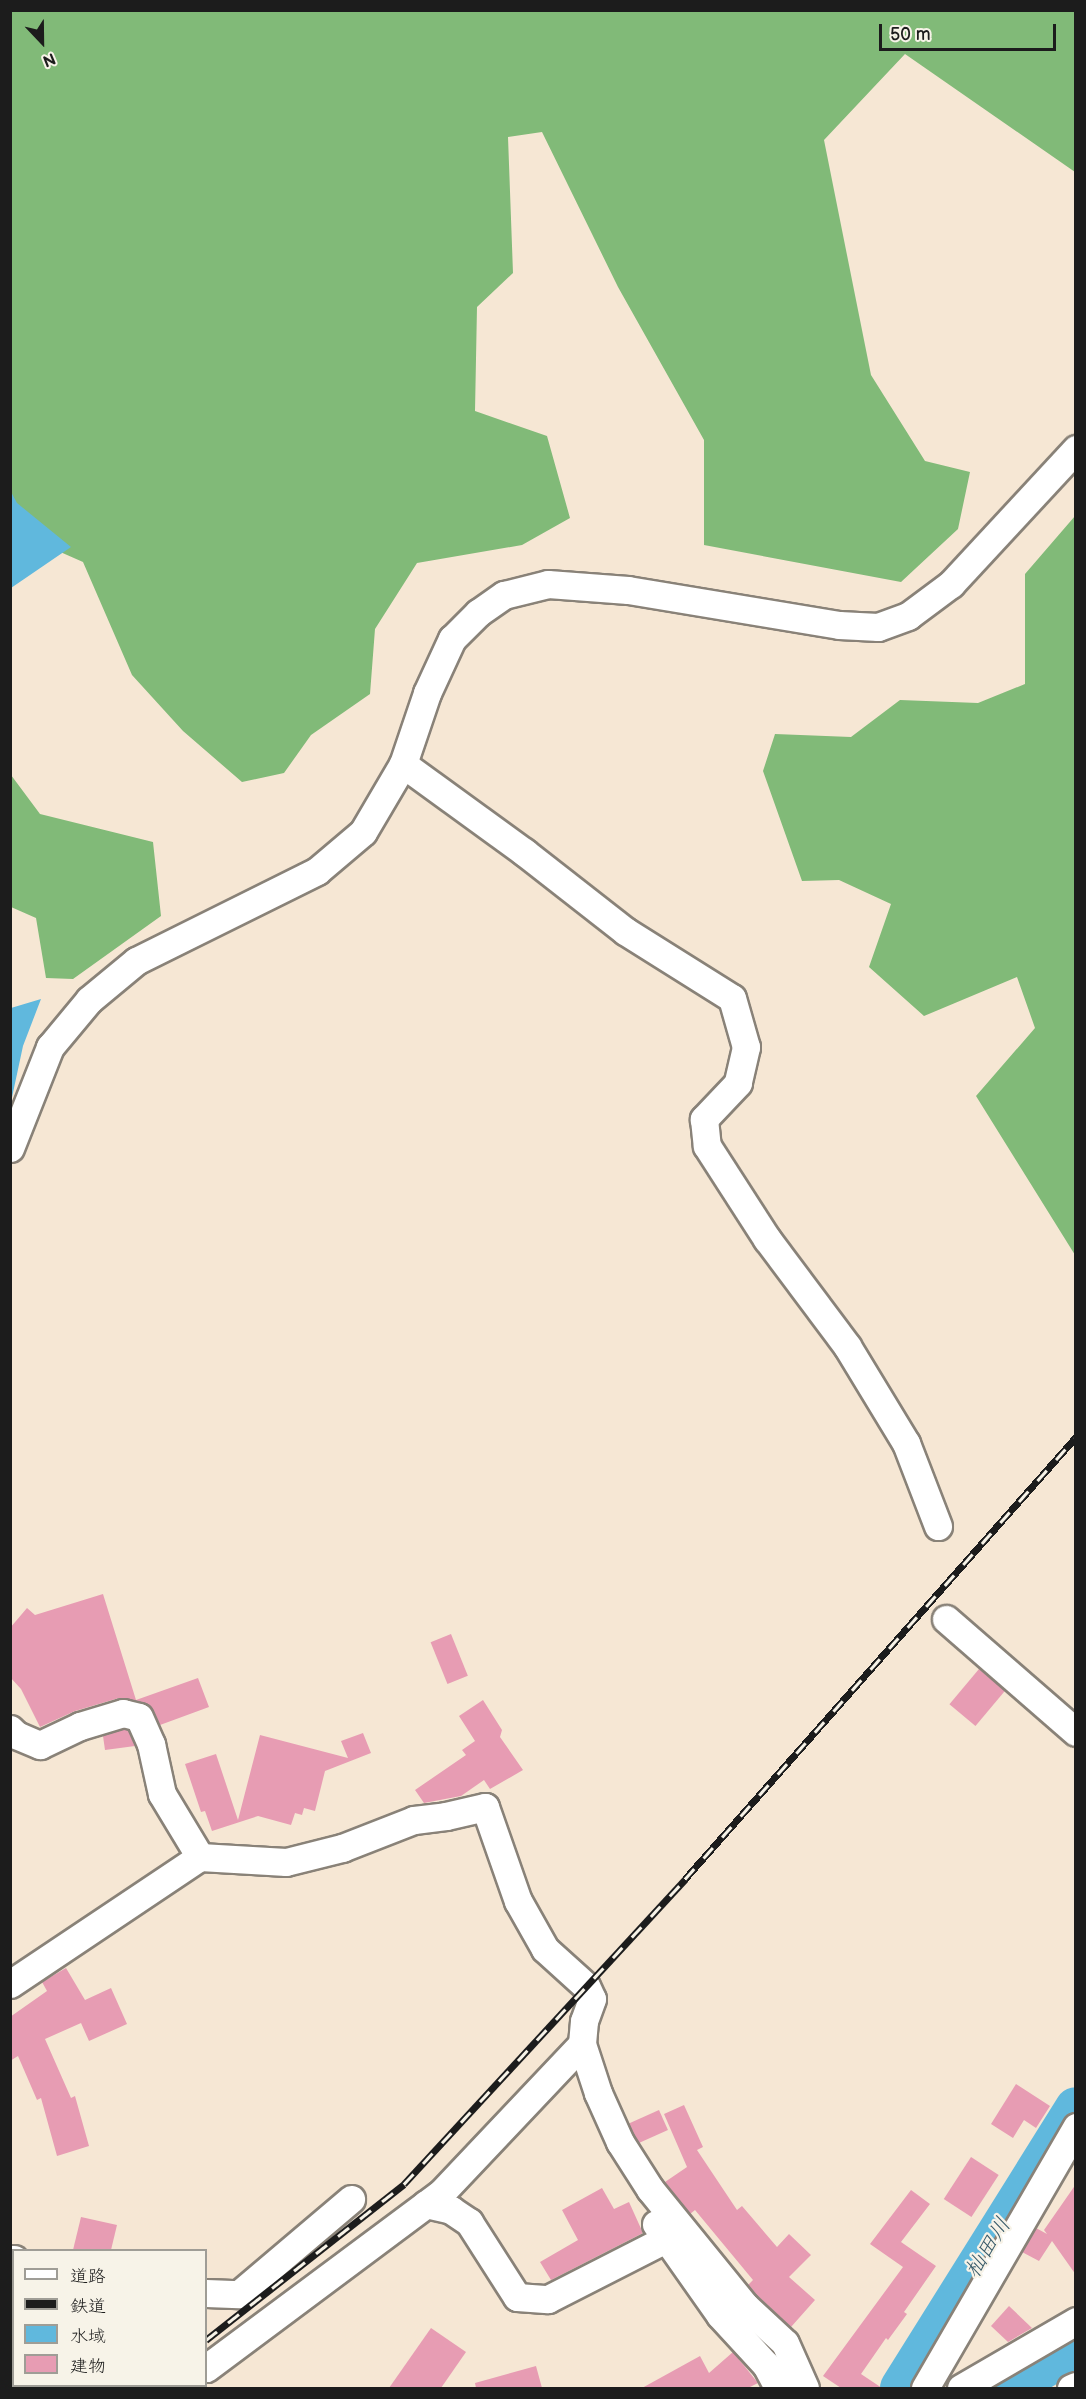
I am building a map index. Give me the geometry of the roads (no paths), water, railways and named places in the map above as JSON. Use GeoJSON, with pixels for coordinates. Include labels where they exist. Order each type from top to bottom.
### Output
{"type":"FeatureCollection","features":[{"type":"Feature","properties":{"kind":"street"},"geometry":{"type":"LineString","coordinates":[[10,1148],[50,1047],[89,1000],[136,961],[317,871],[363,832],[403,764],[427,693],[452,639],[478,613],[504,595],[548,584],[628,590],[840,625],[878,627],[908,616],[951,584],[1076,449]]}},
{"type":"Feature","properties":{"kind":"street"},"geometry":{"type":"LineString","coordinates":[[403,764],[524,852],[625,931],[732,998],[746,1047],[738,1083],[704,1119],[707,1146],[767,1239],[847,1346],[906,1443],[938,1526]]}},
{"type":"Feature","properties":{"kind":"street"},"geometry":{"type":"LineString","coordinates":[[946,1619],[1076,1732]]}},
{"type":"Feature","properties":{"kind":"street"},"geometry":{"type":"LineString","coordinates":[[10,1729],[15,1734],[40,1745],[80,1726],[123,1713],[139,1717],[151,1744],[162,1794],[200,1857]]}},
{"type":"Feature","properties":{"kind":"street"},"geometry":{"type":"LineString","coordinates":[[10,1984],[200,1857],[286,1862],[342,1848],[414,1820],[446,1816],[485,1807],[518,1900],[545,1949],[586,1986],[592,1999],[575,2052],[585,2108],[622,2174],[666,2239],[720,2315],[766,2365],[778,2388]]}},
{"type":"Feature","properties":{"kind":"street"},"geometry":{"type":"LineString","coordinates":[[207,2367],[441,2193],[575,2052]]}},
{"type":"Feature","properties":{"kind":"street"},"geometry":{"type":"LineString","coordinates":[[575,2052],[598,2093],[620,2142],[650,2189],[745,2306],[785,2343],[805,2388]]}},
{"type":"Feature","properties":{"kind":"street"},"geometry":{"type":"LineString","coordinates":[[925,2388],[1076,2127]]}},
{"type":"Feature","properties":{"kind":"street"},"geometry":{"type":"LineString","coordinates":[[207,2293],[239,2294],[351,2199]]}},
{"type":"Feature","properties":{"kind":"street"},"geometry":{"type":"LineString","coordinates":[[426,2204],[451,2210],[469,2222],[517,2297],[548,2299],[666,2239]]}},
{"type":"Feature","properties":{"kind":"street"},"geometry":{"type":"LineString","coordinates":[[961,2388],[1076,2321]]}},
{"type":"Feature","properties":{"kind":"street"},"geometry":{"type":"LineString","coordinates":[[1071,2388],[1076,2386]]}},
{"type":"Feature","properties":{"kind":"water"},"geometry":{"type":"Polygon","coordinates":[[[10,490],[17,503],[71,547],[11,588],[10,490]]]}},
{"type":"Feature","properties":{"kind":"water"},"geometry":{"type":"Polygon","coordinates":[[[41,999],[23,1046],[11,1102],[11,1008],[41,999]]]}},
{"type":"Feature","properties":{"kind":"water"},"geometry":{"type":"Polygon","coordinates":[[[1075,2333],[1075,2373],[1050,2388],[979,2388],[1075,2333]]]}},
{"type":"Feature","properties":{"kind":"waterway","name":"杣田川"},"geometry":{"type":"LineString","coordinates":[[901,2388],[1076,2108]]}},
{"type":"Feature","properties":{"kind":"railway"},"geometry":{"type":"LineString","coordinates":[[207,2339],[404,2184],[685,1879],[1076,1437]]}}]}
